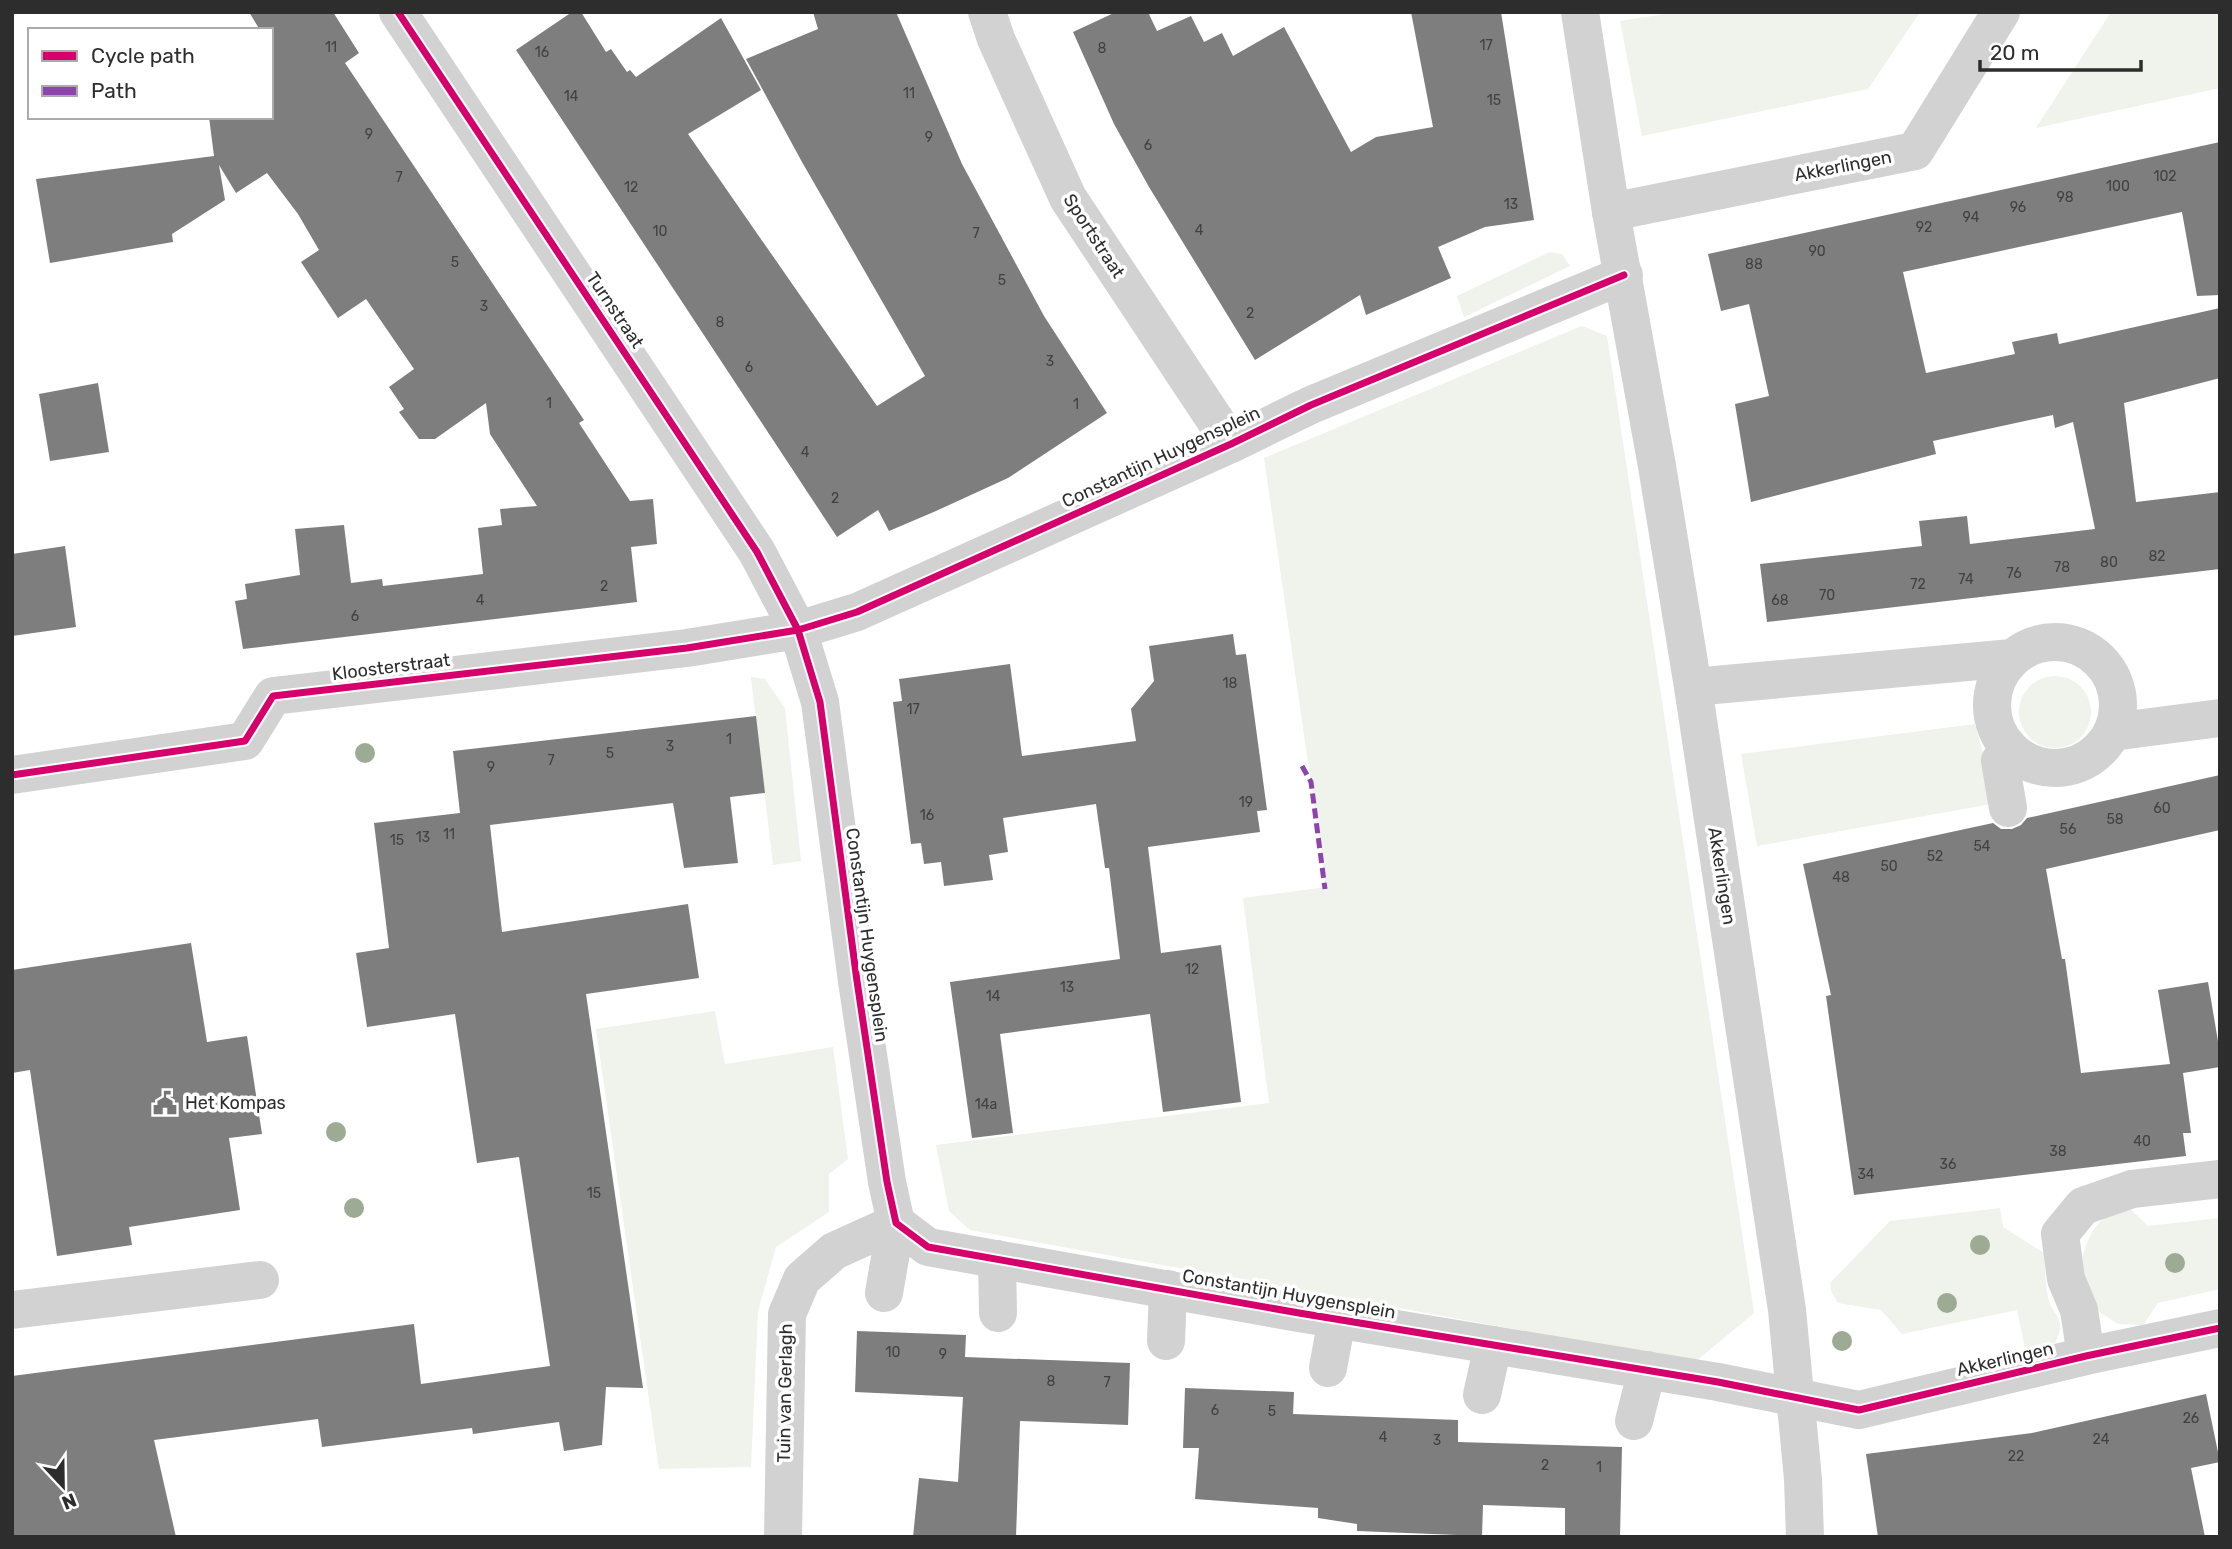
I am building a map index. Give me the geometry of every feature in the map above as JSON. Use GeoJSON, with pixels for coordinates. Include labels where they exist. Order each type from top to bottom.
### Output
{"type":"FeatureCollection","features":[{"type":"Feature","properties":{"kind":"street","name":"Turnstraat"},"geometry":{"type":"LineString","coordinates":[[398,12],[757,552],[798,631]]}},
{"type":"Feature","properties":{"kind":"street","name":"Sportstraat"},"geometry":{"type":"LineString","coordinates":[[987,12],[996,39],[1068,198],[1231,444]]}},
{"type":"Feature","properties":{"kind":"street","name":"Akkerlingen"},"geometry":{"type":"LineString","coordinates":[[1580,12],[1611,212],[1693,687],[1787,1310],[1804,1479],[1805,1537]]}},
{"type":"Feature","properties":{"kind":"street","name":"Akkerlingen"},"geometry":{"type":"LineString","coordinates":[[1611,212],[1914,152],[2001,12]]}},
{"type":"Feature","properties":{"kind":"street","name":"Constantijn Huygensplein"},"geometry":{"type":"LineString","coordinates":[[1624,275],[1311,405],[1231,444],[856,612],[798,631],[820,702],[856,981],[887,1182],[896,1223],[928,1247],[1797,1398]]}},
{"type":"Feature","properties":{"kind":"street","name":"Kloosterstraat"},"geometry":{"type":"LineString","coordinates":[[12,775],[245,741],[273,696],[687,648],[798,631]]}},
{"type":"Feature","properties":{"kind":"street"},"geometry":{"type":"LineString","coordinates":[[2041,643],[2074,645],[2093,655],[2108,670],[2116,690],[2118,711],[2112,732],[2101,748],[2084,760],[2065,767],[2045,768],[2025,761],[2009,749],[1998,733],[1992,713],[1992,693],[1999,674],[2012,658],[2025,648],[2041,643]]}},
{"type":"Feature","properties":{"kind":"street"},"geometry":{"type":"LineString","coordinates":[[1693,687],[2012,658]]}},
{"type":"Feature","properties":{"kind":"street"},"geometry":{"type":"LineString","coordinates":[[2112,732],[2220,719]]}},
{"type":"Feature","properties":{"kind":"street"},"geometry":{"type":"LineString","coordinates":[[2008,808],[2000,761],[2009,749]]}},
{"type":"Feature","properties":{"kind":"street"},"geometry":{"type":"LineString","coordinates":[[2086,1356],[2079,1310],[2066,1279],[2060,1234],[2083,1206],[2132,1189],[2220,1179]]}},
{"type":"Feature","properties":{"kind":"street"},"geometry":{"type":"LineString","coordinates":[[884,1293],[896,1223]]}},
{"type":"Feature","properties":{"kind":"street","name":"Tuin van Gerlagh"},"geometry":{"type":"LineString","coordinates":[[783,1537],[787,1314],[802,1279],[834,1251],[896,1223]]}},
{"type":"Feature","properties":{"kind":"street"},"geometry":{"type":"LineString","coordinates":[[997,1259],[998,1313]]}},
{"type":"Feature","properties":{"kind":"street"},"geometry":{"type":"LineString","coordinates":[[12,1310],[260,1280]]}},
{"type":"Feature","properties":{"kind":"street"},"geometry":{"type":"LineString","coordinates":[[1166,1341],[1168,1289]]}},
{"type":"Feature","properties":{"kind":"street"},"geometry":{"type":"LineString","coordinates":[[1328,1368],[1337,1319]]}},
{"type":"Feature","properties":{"kind":"street","name":"Akkerlingen"},"geometry":{"type":"LineString","coordinates":[[1797,1398],[1859,1410],[2086,1356],[2220,1328]]}},
{"type":"Feature","properties":{"kind":"street"},"geometry":{"type":"LineString","coordinates":[[1482,1395],[1493,1345]]}},
{"type":"Feature","properties":{"kind":"street"},"geometry":{"type":"LineString","coordinates":[[1634,1421],[1647,1370]]}},
{"type":"Feature","properties":{"kind":"shaded area"},"geometry":{"type":"Polygon","coordinates":[[[1678,12],[1920,12],[1868,89],[1642,136],[1620,21],[1678,12]]]}},
{"type":"Feature","properties":{"kind":"shaded area"},"geometry":{"type":"Polygon","coordinates":[[[2111,12],[2220,12],[2220,88],[2036,128],[2111,12]]]}},
{"type":"Feature","properties":{"kind":"shaded area"},"geometry":{"type":"Polygon","coordinates":[[[1550,252],[1562,254],[1570,266],[1464,317],[1457,296],[1550,252]]]}},
{"type":"Feature","properties":{"kind":"shaded area"},"geometry":{"type":"Polygon","coordinates":[[[1582,326],[1607,336],[1754,1313],[1695,1362],[970,1230],[949,1211],[936,1145],[1269,1103],[1243,898],[1326,887],[1264,458],[1582,326]]]}},
{"type":"Feature","properties":{"kind":"shaded area"},"geometry":{"type":"Polygon","coordinates":[[[2062,676],[2081,686],[2089,698],[2089,726],[2081,738],[2069,746],[2048,748],[2029,738],[2021,726],[2019,705],[2029,686],[2041,678],[2062,676]]]}},
{"type":"Feature","properties":{"kind":"shaded area"},"geometry":{"type":"Polygon","coordinates":[[[751,677],[765,679],[785,708],[801,861],[773,865],[751,677]]]}},
{"type":"Feature","properties":{"kind":"shaded area"},"geometry":{"type":"Polygon","coordinates":[[[1975,724],[1997,803],[1757,846],[1741,754],[1975,724]]]}},
{"type":"Feature","properties":{"kind":"shaded area"},"geometry":{"type":"Polygon","coordinates":[[[715,1011],[725,1064],[833,1047],[848,1159],[829,1174],[829,1212],[776,1247],[758,1311],[751,1467],[659,1469],[596,1029],[715,1011]]]}},
{"type":"Feature","properties":{"kind":"shaded area"},"geometry":{"type":"Polygon","coordinates":[[[2000,1208],[2003,1227],[2044,1253],[2048,1297],[2060,1321],[2055,1343],[2026,1353],[2017,1310],[1902,1334],[1881,1310],[1838,1303],[1832,1293],[1830,1283],[1890,1221],[2000,1208]]]}},
{"type":"Feature","properties":{"kind":"shaded area"},"geometry":{"type":"Polygon","coordinates":[[[2131,1210],[2148,1226],[2220,1218],[2220,1289],[2158,1303],[2143,1325],[2118,1324],[2098,1311],[2079,1273],[2086,1247],[2099,1222],[2116,1212],[2131,1210]]]}},
{"type":"Feature","properties":{"kind":"building"},"geometry":{"type":"Polygon","coordinates":[[[249,12],[333,12],[359,53],[345,63],[584,420],[579,423],[630,501],[653,499],[657,544],[631,547],[637,602],[243,649],[235,601],[247,599],[245,584],[300,575],[295,529],[344,525],[351,583],[382,579],[383,586],[483,574],[478,528],[502,525],[500,509],[537,506],[490,434],[486,403],[435,439],[419,439],[399,412],[404,409],[389,387],[414,369],[366,299],[338,318],[301,262],[319,250],[298,214],[267,173],[236,193],[219,165],[225,200],[172,234],[173,242],[50,263],[36,179],[214,156],[209,119],[273,119],[273,28],[259,28],[249,12]]]}},
{"type":"Feature","properties":{"kind":"building"},"geometry":{"type":"Polygon","coordinates":[[[572,12],[581,12],[606,52],[611,49],[627,72],[630,70],[636,77],[721,18],[761,90],[688,134],[877,406],[925,376],[746,59],[818,29],[813,12],[896,12],[962,164],[1044,316],[1107,413],[1008,478],[889,531],[878,510],[837,537],[516,50],[572,12]]]}},
{"type":"Feature","properties":{"kind":"building"},"geometry":{"type":"Polygon","coordinates":[[[1116,12],[1148,12],[1157,31],[1191,16],[1204,42],[1222,33],[1233,56],[1284,27],[1351,152],[1376,137],[1433,127],[1411,12],[1501,12],[1534,220],[1485,227],[1438,247],[1451,278],[1366,315],[1360,295],[1255,360],[1149,187],[1114,124],[1073,32],[1116,12]]]}},
{"type":"Feature","properties":{"kind":"building"},"geometry":{"type":"Polygon","coordinates":[[[2220,142],[2220,295],[2197,296],[2182,212],[1903,272],[1926,373],[2015,354],[2012,342],[2057,333],[2059,344],[2220,308],[2220,378],[2124,403],[2136,502],[2220,492],[2220,569],[1767,622],[1760,564],[1922,546],[1919,521],[1967,516],[1970,544],[2095,529],[2073,422],[2055,428],[2053,415],[1933,441],[1936,454],[1751,502],[1735,404],[1769,396],[1749,304],[1721,311],[1708,254],[2220,142]]]}},
{"type":"Feature","properties":{"kind":"building"},"geometry":{"type":"Polygon","coordinates":[[[98,383],[109,452],[50,461],[39,394],[98,383]]]}},
{"type":"Feature","properties":{"kind":"building"},"geometry":{"type":"Polygon","coordinates":[[[65,546],[76,627],[12,636],[12,554],[65,546]]]}},
{"type":"Feature","properties":{"kind":"building"},"geometry":{"type":"Polygon","coordinates":[[[1233,634],[1236,655],[1246,654],[1267,810],[1257,811],[1260,832],[1148,847],[1161,953],[1221,945],[1241,1102],[1163,1112],[1150,1014],[1000,1034],[1013,1133],[972,1138],[950,982],[1120,959],[1109,868],[1105,868],[1096,804],[1003,818],[1008,852],[989,855],[993,880],[944,886],[941,862],[924,864],[921,843],[911,844],[893,702],[902,701],[899,679],[1010,664],[1022,756],[1136,741],[1131,709],[1154,681],[1149,646],[1233,634]]]}},
{"type":"Feature","properties":{"kind":"building"},"geometry":{"type":"Polygon","coordinates":[[[756,716],[765,793],[730,797],[738,863],[684,868],[673,803],[490,825],[502,932],[688,904],[699,978],[586,994],[643,1388],[606,1387],[602,1445],[564,1451],[559,1422],[473,1434],[472,1428],[322,1447],[318,1419],[154,1440],[176,1537],[12,1537],[12,1376],[414,1324],[421,1384],[550,1366],[519,1157],[477,1163],[455,1014],[367,1027],[356,953],[389,948],[374,823],[460,813],[453,751],[756,716]]]}},
{"type":"Feature","properties":{"kind":"building"},"geometry":{"type":"Polygon","coordinates":[[[2220,775],[2220,830],[2046,869],[2062,959],[2065,959],[2081,1073],[2170,1064],[2158,990],[2208,982],[2220,1067],[2183,1073],[2191,1133],[2183,1133],[2186,1156],[1854,1195],[1826,996],[1831,995],[1803,864],[1993,823],[2001,829],[2012,829],[2027,818],[2220,775]]]}},
{"type":"Feature","properties":{"kind":"building","name":"Het Kompas"},"geometry":{"type":"Polygon","coordinates":[[[191,943],[207,1042],[247,1036],[262,1134],[229,1138],[240,1210],[129,1227],[132,1245],[57,1256],[30,1070],[12,1073],[12,970],[191,943]]]}},
{"type":"Feature","properties":{"kind":"building"},"geometry":{"type":"Polygon","coordinates":[[[857,1331],[966,1335],[965,1357],[1130,1363],[1128,1425],[1020,1421],[1016,1537],[913,1537],[919,1478],[958,1482],[963,1397],[855,1392],[857,1331]]]}},
{"type":"Feature","properties":{"kind":"building"},"geometry":{"type":"Polygon","coordinates":[[[1185,1388],[1294,1392],[1293,1414],[1458,1420],[1458,1442],[1622,1447],[1620,1537],[1565,1537],[1565,1508],[1483,1505],[1482,1536],[1357,1531],[1357,1524],[1318,1518],[1318,1508],[1195,1499],[1199,1448],[1183,1448],[1185,1388]]]}},
{"type":"Feature","properties":{"kind":"building"},"geometry":{"type":"Polygon","coordinates":[[[2206,1394],[2220,1462],[2191,1468],[2205,1537],[1878,1537],[1866,1454],[2032,1433],[2206,1394]]]}},
{"type":"Feature","properties":{"kind":"marked path"},"geometry":{"type":"LineString","coordinates":[[1302,766],[1311,782],[1325,889]]}},
{"type":"Feature","properties":{"kind":"cycle path"},"geometry":{"type":"LineString","coordinates":[[12,775],[245,741],[273,696],[687,648],[798,630],[757,552],[398,12]]}},
{"type":"Feature","properties":{"kind":"cycle path"},"geometry":{"type":"LineString","coordinates":[[1624,275],[1311,405],[1231,444],[857,612],[798,630],[820,702],[857,981],[887,1182],[896,1223],[928,1247],[1299,1313],[1718,1382],[1859,1410],[2086,1356],[2220,1328]]}},
{"type":"Feature","properties":{"kind":"place","name":"Het Kompas"},"geometry":{"type":"Point","coordinates":[165,1103]}}]}
